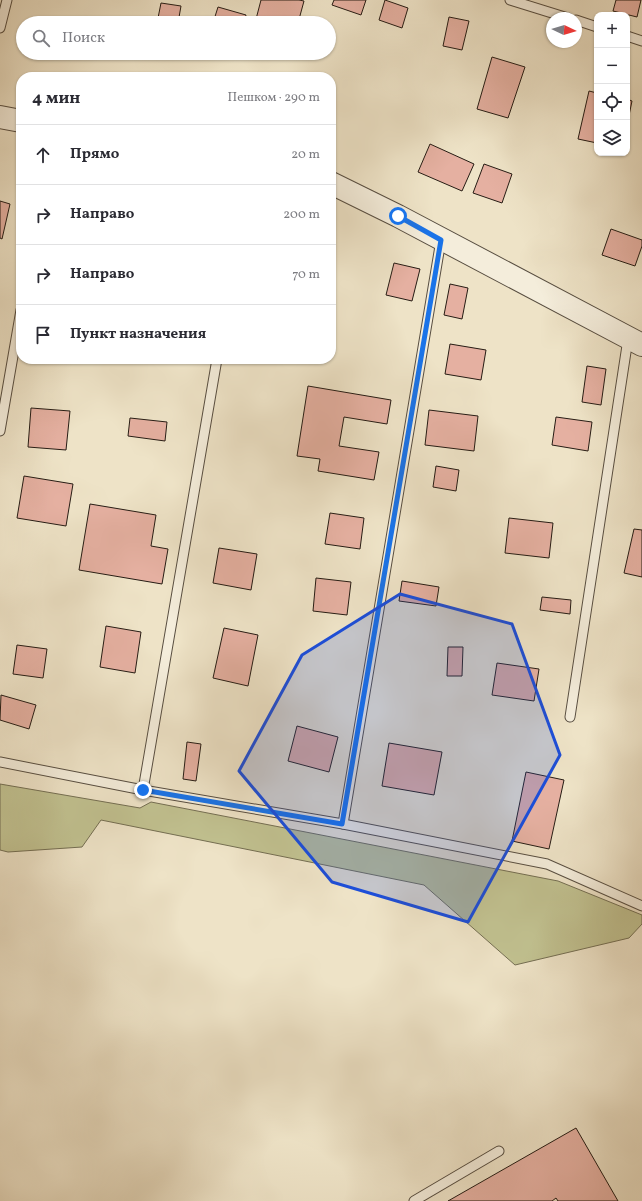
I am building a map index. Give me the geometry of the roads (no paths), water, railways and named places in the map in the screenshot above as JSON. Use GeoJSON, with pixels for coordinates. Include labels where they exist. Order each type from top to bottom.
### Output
{"type":"FeatureCollection","features":[{"type":"Feature","properties":{"kind":"street"},"geometry":{"type":"LineString","coordinates":[[0,117],[16,120]]}},
{"type":"Feature","properties":{"kind":"street"},"geometry":{"type":"LineString","coordinates":[[336,185],[398,216],[635,341]]}},
{"type":"Feature","properties":{"kind":"lane"},"geometry":{"type":"LineString","coordinates":[[0,28],[7,0]]}},
{"type":"Feature","properties":{"kind":"lane"},"geometry":{"type":"LineString","coordinates":[[510,0],[549,12]]}},
{"type":"Feature","properties":{"kind":"lane"},"geometry":{"type":"LineString","coordinates":[[582,22],[594,26]]}},
{"type":"Feature","properties":{"kind":"lane"},"geometry":{"type":"LineString","coordinates":[[630,37],[642,41]]}},
{"type":"Feature","properties":{"kind":"lane"},"geometry":{"type":"LineString","coordinates":[[342,824],[441,240]]}},
{"type":"Feature","properties":{"kind":"lane"},"geometry":{"type":"LineString","coordinates":[[0,432],[16,339]]}},
{"type":"Feature","properties":{"kind":"lane"},"geometry":{"type":"LineString","coordinates":[[570,718],[635,341]]}},
{"type":"Feature","properties":{"kind":"lane"},"geometry":{"type":"LineString","coordinates":[[143,790],[216,364]]}},
{"type":"Feature","properties":{"kind":"lane"},"geometry":{"type":"LineString","coordinates":[[0,762],[143,790],[342,824],[547,864],[642,906]]}},
{"type":"Feature","properties":{"kind":"lane"},"geometry":{"type":"LineString","coordinates":[[414,1201],[499,1152]]}}]}
